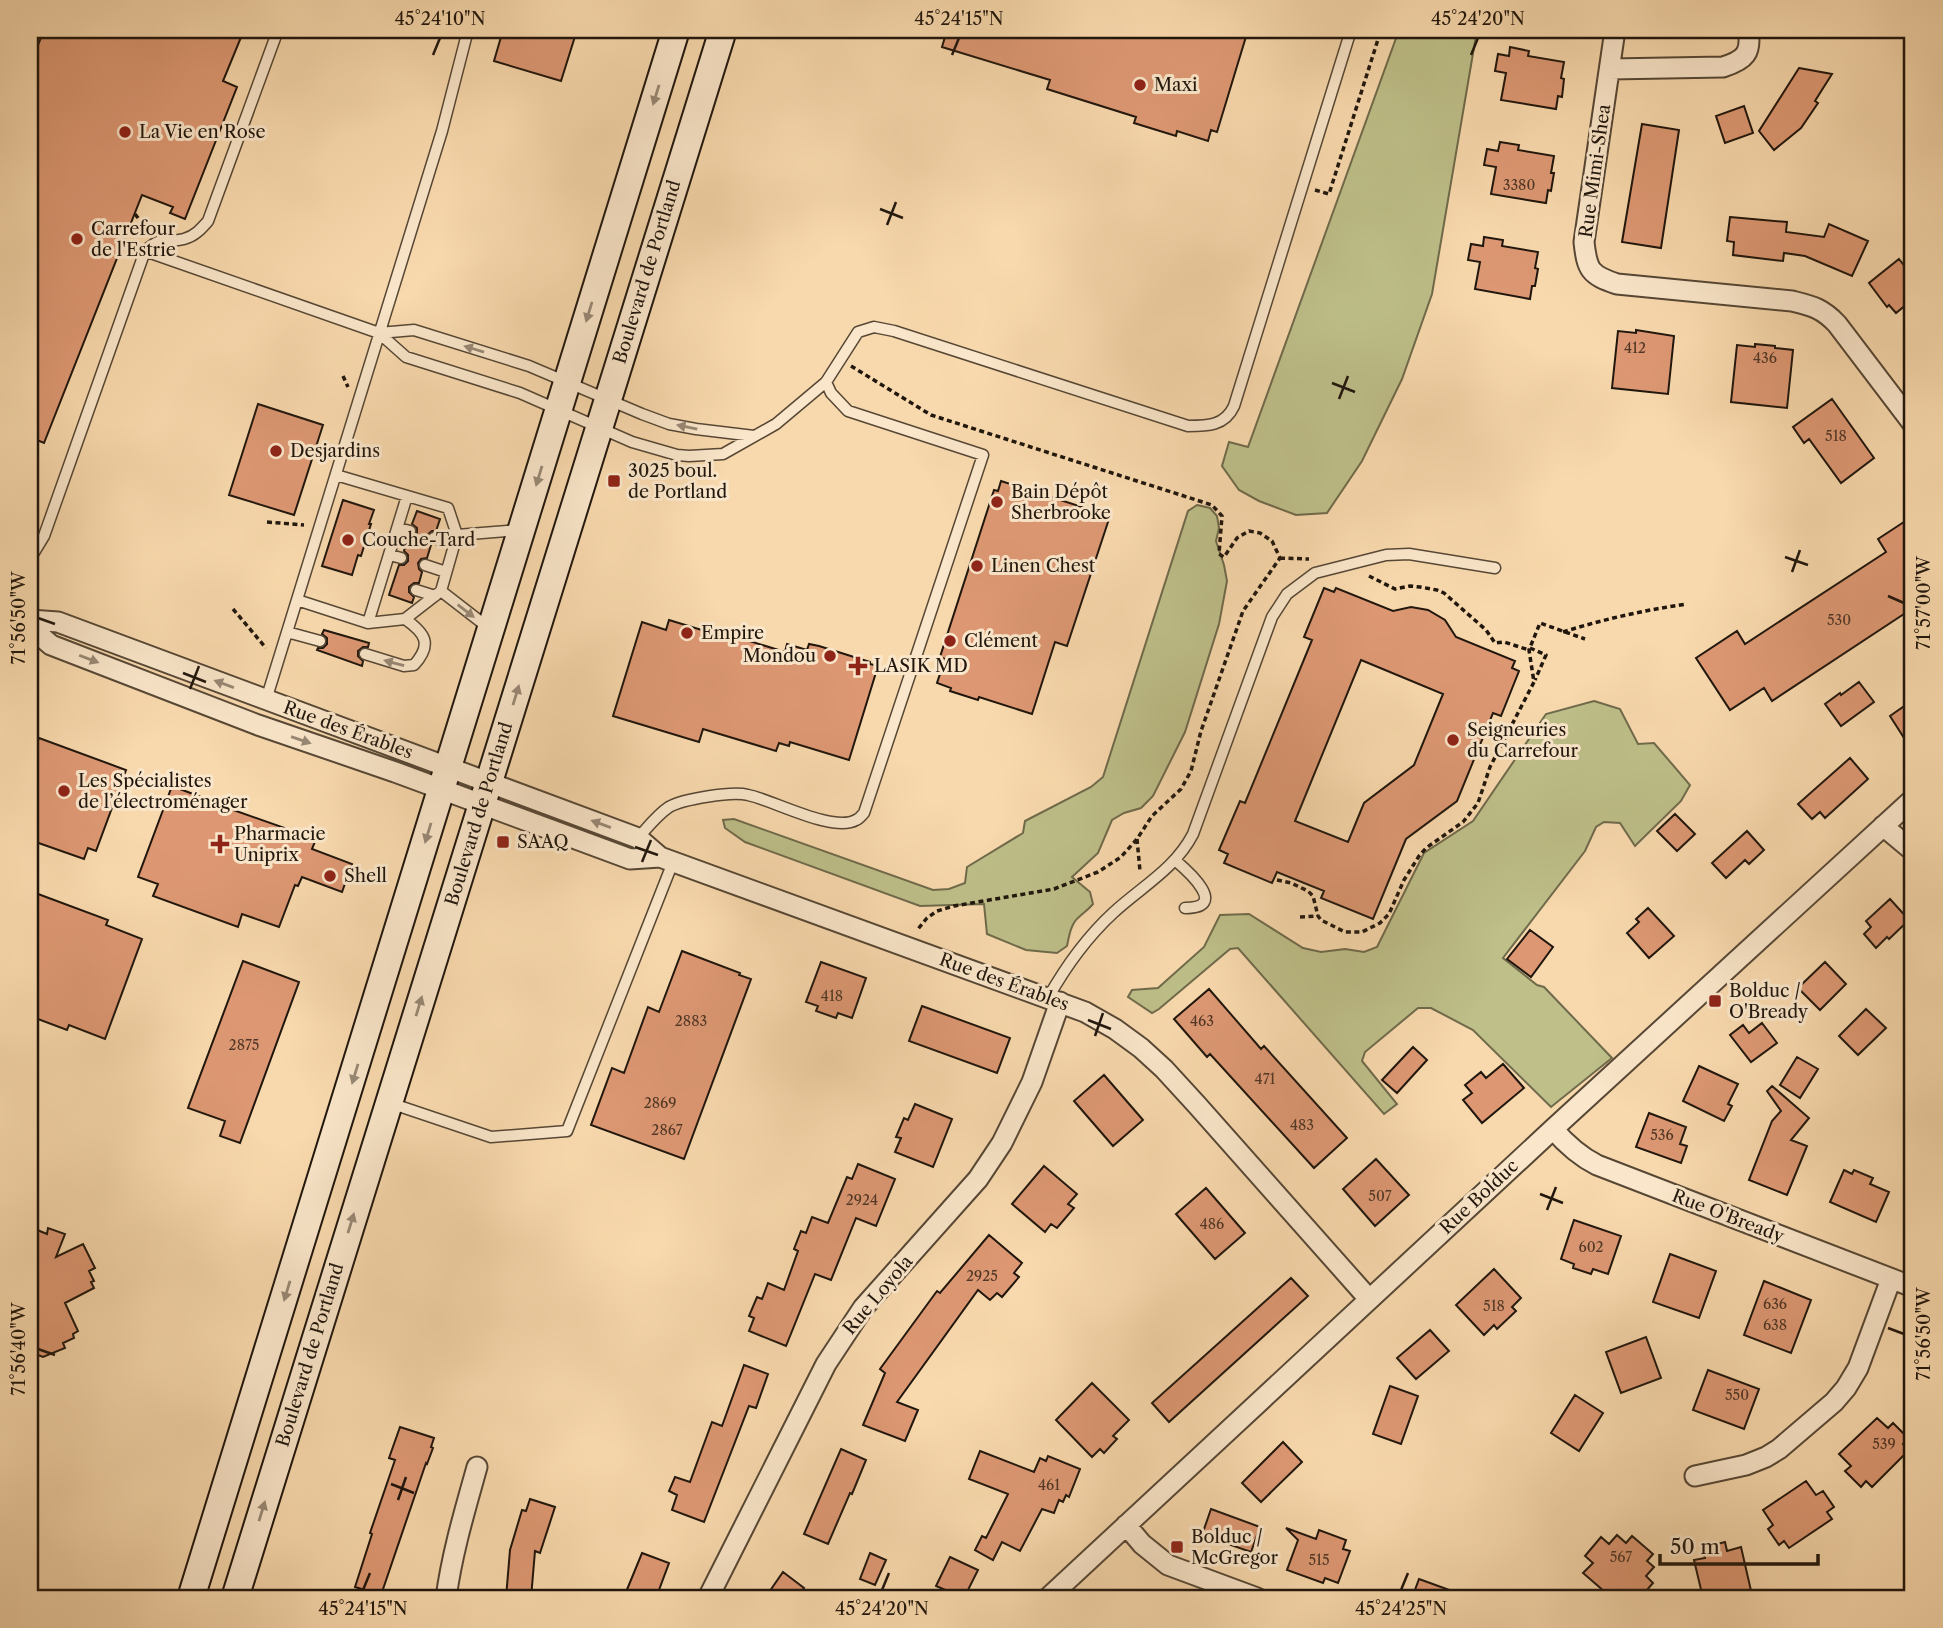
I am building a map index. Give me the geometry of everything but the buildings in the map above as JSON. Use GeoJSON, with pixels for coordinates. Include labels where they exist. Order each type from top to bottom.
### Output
{"type":"FeatureCollection","features":[{"type":"Feature","properties":{"kind":"main road"},"geometry":{"type":"LineString","coordinates":[[191,1598],[676,30]]}},
{"type":"Feature","properties":{"kind":"main road","name":"Boulevard de Portland"},"geometry":{"type":"LineString","coordinates":[[239,1591],[388,1102],[723,30]]}},
{"type":"Feature","properties":{"kind":"street","name":"Rue Mimi-Shea"},"geometry":{"type":"LineString","coordinates":[[1615,30],[1584,242],[1586,262],[1591,272],[1616,284],[1811,305],[1825,312],[1837,324],[1913,424]]}},
{"type":"Feature","properties":{"kind":"street"},"geometry":{"type":"LineString","coordinates":[[1610,69],[1723,66],[1736,63],[1745,57],[1749,45],[1748,30]]}},
{"type":"Feature","properties":{"kind":"street","name":"Rue des Érables"},"geometry":{"type":"LineString","coordinates":[[30,620],[58,622],[266,700],[630,859],[666,859]]}},
{"type":"Feature","properties":{"kind":"street","name":"Rue des Érables"},"geometry":{"type":"LineString","coordinates":[[30,627],[51,645],[258,725],[445,778]]}},
{"type":"Feature","properties":{"kind":"street","name":"Rue des Érables"},"geometry":{"type":"LineString","coordinates":[[485,794],[638,838],[666,859],[1054,1000],[1085,1012],[1115,1029],[1164,1069],[1198,1105],[1369,1299]]}},
{"type":"Feature","properties":{"kind":"street","name":"Rue Bolduc"},"geometry":{"type":"LineString","coordinates":[[1048,1598],[1913,799]]}},
{"type":"Feature","properties":{"kind":"street"},"geometry":{"type":"LineString","coordinates":[[1883,826],[1913,851]]}},
{"type":"Feature","properties":{"kind":"street","name":"Rue Loyola"},"geometry":{"type":"LineString","coordinates":[[708,1598],[826,1364],[844,1335],[863,1308],[978,1179],[1002,1143],[1032,1082],[1054,1000]]}},
{"type":"Feature","properties":{"kind":"street","name":"Rue O'Bready"},"geometry":{"type":"LineString","coordinates":[[1553,1129],[1569,1147],[1597,1165],[1913,1287]]}},
{"type":"Feature","properties":{"kind":"street"},"geometry":{"type":"LineString","coordinates":[[1695,1476],[1746,1465],[1766,1457],[1834,1402],[1858,1368],[1891,1279]]}},
{"type":"Feature","properties":{"kind":"street"},"geometry":{"type":"LineString","coordinates":[[446,1598],[449,1575],[477,1467]]}},
{"type":"Feature","properties":{"kind":"street"},"geometry":{"type":"LineString","coordinates":[[1126,1525],[1142,1544],[1168,1565],[1257,1598]]}},
{"type":"Feature","properties":{"kind":"lane"},"geometry":{"type":"LineString","coordinates":[[30,559],[44,536],[145,251],[156,241],[183,239],[198,232],[208,221],[278,30]]}},
{"type":"Feature","properties":{"kind":"lane"},"geometry":{"type":"LineString","coordinates":[[266,700],[442,131],[468,30]]}},
{"type":"Feature","properties":{"kind":"lane"},"geometry":{"type":"LineString","coordinates":[[145,251],[379,333],[406,357],[520,393],[632,442],[677,455],[723,454],[776,424],[826,382],[858,332],[874,327],[894,331],[1188,426],[1206,426],[1223,421],[1234,407],[1351,30]]}},
{"type":"Feature","properties":{"kind":"lane"},"geometry":{"type":"LineString","coordinates":[[379,333],[414,330],[528,366],[668,424],[755,436]]}},
{"type":"Feature","properties":{"kind":"lane"},"geometry":{"type":"LineString","coordinates":[[638,838],[670,806],[709,796],[747,794],[826,822],[855,821],[864,813],[984,455],[848,411],[831,393],[826,382]]}},
{"type":"Feature","properties":{"kind":"lane"},"geometry":{"type":"LineString","coordinates":[[298,600],[368,623],[405,619],[438,593],[446,572],[455,539],[448,509],[336,475]]}},
{"type":"Feature","properties":{"kind":"lane"},"geometry":{"type":"LineString","coordinates":[[368,623],[387,582],[390,555],[407,496]]}},
{"type":"Feature","properties":{"kind":"lane"},"geometry":{"type":"LineString","coordinates":[[398,528],[410,531]]}},
{"type":"Feature","properties":{"kind":"lane"},"geometry":{"type":"LineString","coordinates":[[434,538],[455,539],[522,530]]}},
{"type":"Feature","properties":{"kind":"lane"},"geometry":{"type":"LineString","coordinates":[[1054,1000],[1063,970],[1090,936],[1114,912],[1176,861],[1186,849],[1272,617],[1287,594],[1315,573],[1386,555],[1409,554],[1494,568]]}},
{"type":"Feature","properties":{"kind":"lane"},"geometry":{"type":"LineString","coordinates":[[390,555],[401,558]]}},
{"type":"Feature","properties":{"kind":"lane"},"geometry":{"type":"LineString","coordinates":[[425,565],[446,572]]}},
{"type":"Feature","properties":{"kind":"lane"},"geometry":{"type":"LineString","coordinates":[[416,590],[438,593],[491,631]]}},
{"type":"Feature","properties":{"kind":"lane"},"geometry":{"type":"LineString","coordinates":[[365,654],[404,666],[414,665],[422,656],[425,640],[419,629],[405,619]]}},
{"type":"Feature","properties":{"kind":"lane"},"geometry":{"type":"LineString","coordinates":[[287,632],[320,641]]}},
{"type":"Feature","properties":{"kind":"lane"},"geometry":{"type":"LineString","coordinates":[[388,1102],[491,1137],[567,1131],[666,859]]}},
{"type":"Feature","properties":{"kind":"lane"},"geometry":{"type":"LineString","coordinates":[[1176,861],[1191,874],[1205,894],[1205,900],[1200,905],[1185,908]]}},
{"type":"Feature","properties":{"kind":"path"},"geometry":{"type":"LineString","coordinates":[[1301,186],[1329,194],[1381,30]]}},
{"type":"Feature","properties":{"kind":"path"},"geometry":{"type":"LineString","coordinates":[[135,214],[156,241]]}},
{"type":"Feature","properties":{"kind":"path"},"geometry":{"type":"LineString","coordinates":[[840,360],[930,415],[1212,505],[1222,516],[1218,548],[1219,554],[1224,557],[1237,538],[1249,531],[1260,533],[1272,541],[1280,558],[1243,611],[1201,732],[1191,771],[1181,789],[1152,816],[1121,858],[1098,872],[1054,889],[937,911],[921,924],[909,947]]}},
{"type":"Feature","properties":{"kind":"path"},"geometry":{"type":"LineString","coordinates":[[267,522],[320,527]]}},
{"type":"Feature","properties":{"kind":"path"},"geometry":{"type":"LineString","coordinates":[[1277,880],[1308,891],[1315,901],[1321,920],[1345,932],[1362,932],[1380,923],[1388,914],[1419,856],[1463,822],[1478,803],[1490,767],[1546,655],[1504,642],[1495,643],[1486,630],[1444,593],[1410,586],[1395,589],[1371,577],[1340,567]]}},
{"type":"Feature","properties":{"kind":"path"},"geometry":{"type":"LineString","coordinates":[[1563,632],[1633,613],[1687,604]]}},
{"type":"Feature","properties":{"kind":"path"},"geometry":{"type":"LineString","coordinates":[[233,609],[278,662]]}},
{"type":"Feature","properties":{"kind":"path"},"geometry":{"type":"LineString","coordinates":[[1534,682],[1529,649],[1540,623],[1585,639]]}},
{"type":"Feature","properties":{"kind":"path"},"geometry":{"type":"LineString","coordinates":[[1137,839],[1142,889]]}},
{"type":"Feature","properties":{"kind":"path"},"geometry":{"type":"LineString","coordinates":[[1300,917],[1318,916]]}},
{"type":"Feature","properties":{"kind":"green space"},"geometry":{"type":"Polygon","coordinates":[[[1399,30],[1477,30],[1432,294],[1402,379],[1362,461],[1327,513],[1296,515],[1239,490],[1222,466],[1229,442],[1248,447],[1399,30]]]}},
{"type":"Feature","properties":{"kind":"green space"},"geometry":{"type":"Polygon","coordinates":[[[1197,505],[1210,508],[1217,516],[1219,528],[1216,541],[1227,581],[1219,624],[1185,732],[1153,796],[1141,808],[1112,820],[1098,853],[1072,877],[1090,892],[1093,904],[1076,920],[1067,946],[1057,953],[1026,950],[987,934],[984,904],[920,906],[745,842],[725,828],[723,820],[734,819],[933,890],[949,889],[965,883],[967,867],[1023,833],[1025,821],[1091,787],[1103,777],[1188,511],[1197,505]]]}},
{"type":"Feature","properties":{"kind":"green space"},"geometry":{"type":"Polygon","coordinates":[[[1594,701],[1620,709],[1638,744],[1654,743],[1690,785],[1681,801],[1635,846],[1620,823],[1604,822],[1596,827],[1585,851],[1503,958],[1537,985],[1544,987],[1612,1058],[1551,1107],[1473,1030],[1431,1008],[1418,1008],[1365,1052],[1362,1061],[1397,1104],[1384,1114],[1238,948],[1230,949],[1152,1013],[1128,997],[1132,990],[1158,988],[1204,947],[1220,915],[1249,914],[1303,948],[1321,952],[1345,949],[1364,952],[1377,947],[1424,853],[1473,821],[1546,714],[1594,701]]]}},
{"type":"Feature","properties":{"kind":"place","name":"Maxi"},"geometry":{"type":"Point","coordinates":[1140,85]}},
{"type":"Feature","properties":{"kind":"place","name":"La Vie en Rose"},"geometry":{"type":"Point","coordinates":[125,132]}},
{"type":"Feature","properties":{"kind":"place","name":"Carrefour de l'Estrie"},"geometry":{"type":"Point","coordinates":[77,239]}},
{"type":"Feature","properties":{"kind":"place","name":"Desjardins"},"geometry":{"type":"Point","coordinates":[276,451]}},
{"type":"Feature","properties":{"kind":"place","name":"3025 boul. de Portland"},"geometry":{"type":"Point","coordinates":[614,481]}},
{"type":"Feature","properties":{"kind":"place","name":"Bain Dépôt Sherbrooke"},"geometry":{"type":"Point","coordinates":[997,502]}},
{"type":"Feature","properties":{"kind":"place","name":"Couche-Tard"},"geometry":{"type":"Point","coordinates":[348,540]}},
{"type":"Feature","properties":{"kind":"place","name":"Linen Chest"},"geometry":{"type":"Point","coordinates":[977,566]}},
{"type":"Feature","properties":{"kind":"place","name":"Empire"},"geometry":{"type":"Point","coordinates":[687,633]}},
{"type":"Feature","properties":{"kind":"place","name":"Clément"},"geometry":{"type":"Point","coordinates":[950,641]}},
{"type":"Feature","properties":{"kind":"place","name":"Mondou"},"geometry":{"type":"Point","coordinates":[830,656]}},
{"type":"Feature","properties":{"kind":"place","name":"LASIK MD"},"geometry":{"type":"Point","coordinates":[858,666]}},
{"type":"Feature","properties":{"kind":"place","name":"Seigneuries du Carrefour"},"geometry":{"type":"Point","coordinates":[1453,740]}},
{"type":"Feature","properties":{"kind":"place","name":"Les Spécialistes de l’électroménager"},"geometry":{"type":"Point","coordinates":[64,791]}},
{"type":"Feature","properties":{"kind":"place","name":"SAAQ"},"geometry":{"type":"Point","coordinates":[503,842]}},
{"type":"Feature","properties":{"kind":"place","name":"Pharmacie Uniprix"},"geometry":{"type":"Point","coordinates":[220,844]}},
{"type":"Feature","properties":{"kind":"place","name":"Shell"},"geometry":{"type":"Point","coordinates":[330,876]}},
{"type":"Feature","properties":{"kind":"place","name":"Bolduc / O'Bready"},"geometry":{"type":"Point","coordinates":[1715,1001]}},
{"type":"Feature","properties":{"kind":"place","name":"Bolduc / McGregor"},"geometry":{"type":"Point","coordinates":[1177,1547]}}]}
